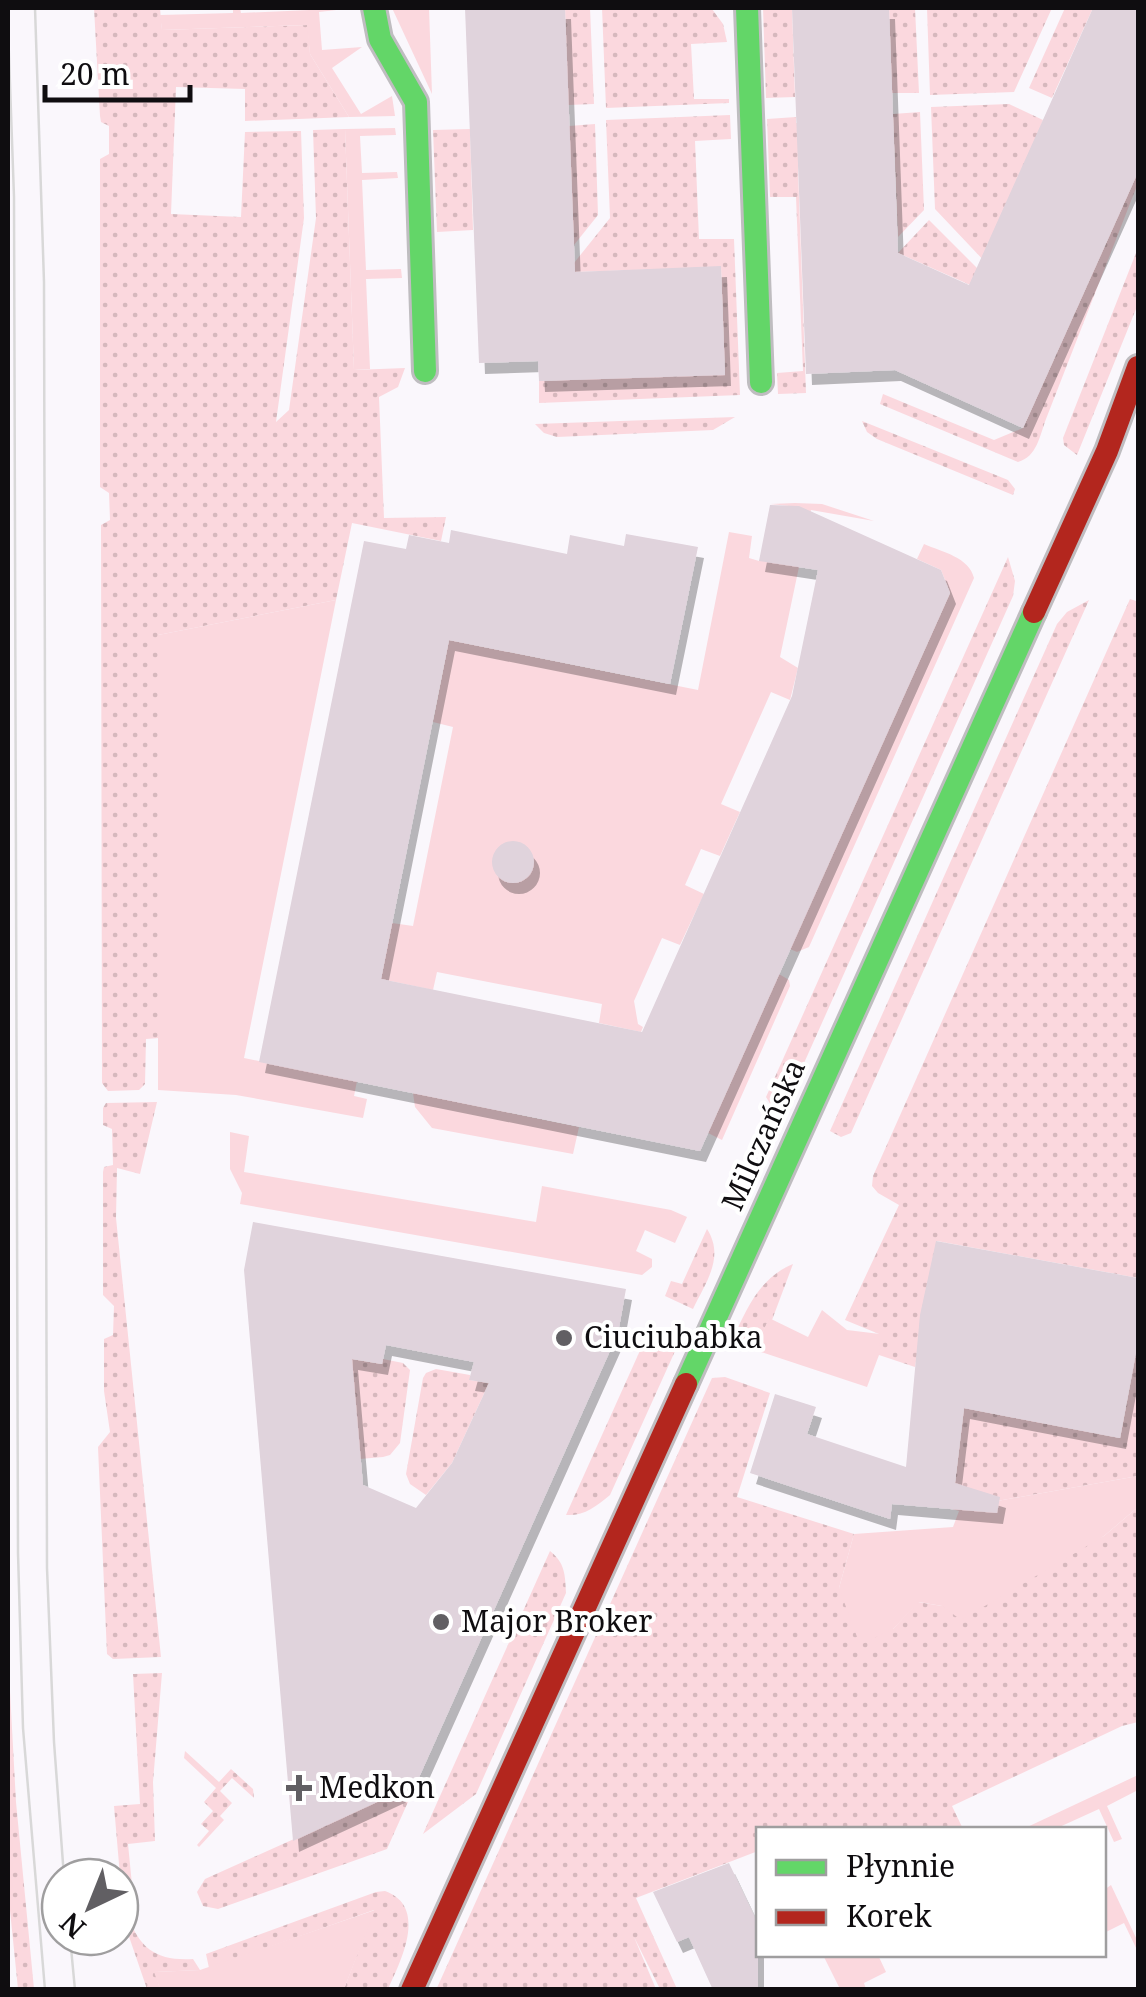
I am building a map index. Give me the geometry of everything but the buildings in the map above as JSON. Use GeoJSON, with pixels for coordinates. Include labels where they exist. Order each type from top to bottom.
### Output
{"type":"FeatureCollection","features":[{"type":"Feature","properties":{"kind":"street"},"geometry":{"type":"LineString","coordinates":[[374,8],[380,38],[416,102],[425,371]]}},
{"type":"Feature","properties":{"kind":"street"},"geometry":{"type":"LineString","coordinates":[[747,8],[761,382]]}},
{"type":"Feature","properties":{"kind":"street","name":"Milczańska"},"geometry":{"type":"LineString","coordinates":[[412,1990],[1107,451],[1138,367]]}},
{"type":"Feature","properties":{"kind":"shaded area"},"geometry":{"type":"Polygon","coordinates":[[[94,8],[160,8],[162,30],[308,25],[310,54],[349,117],[245,121],[245,89],[176,87],[171,214],[241,217],[245,132],[301,131],[304,218],[276,422],[289,410],[316,218],[313,130],[345,129],[354,370],[405,368],[398,387],[379,397],[384,518],[446,517],[441,541],[352,523],[336,600],[158,635],[159,1038],[146,1039],[145,1084],[139,1090],[108,1091],[102,1083],[101,525],[110,520],[109,493],[100,487],[100,159],[109,154],[109,126],[101,122],[100,116],[94,8]]]}},
{"type":"Feature","properties":{"kind":"shaded area"},"geometry":{"type":"Polygon","coordinates":[[[233,8],[240,8],[241,13],[354,8],[319,12],[322,50],[362,47],[332,68],[361,114],[392,96],[395,116],[349,117],[310,54],[307,25],[162,30],[160,15],[233,13],[233,8]]]}},
{"type":"Feature","properties":{"kind":"shaded area"},"geometry":{"type":"Polygon","coordinates":[[[392,8],[429,8],[432,94],[392,8]]]}},
{"type":"Feature","properties":{"kind":"shaded area"},"geometry":{"type":"Polygon","coordinates":[[[565,8],[590,8],[594,104],[568,105],[565,8]]]}},
{"type":"Feature","properties":{"kind":"shaded area"},"geometry":{"type":"Polygon","coordinates":[[[602,8],[712,9],[723,24],[727,42],[691,44],[694,99],[729,99],[729,103],[606,108],[602,8]]]}},
{"type":"Feature","properties":{"kind":"shaded area"},"geometry":{"type":"Polygon","coordinates":[[[763,8],[792,8],[795,97],[766,98],[763,8]]]}},
{"type":"Feature","properties":{"kind":"shaded area"},"geometry":{"type":"Polygon","coordinates":[[[889,8],[915,8],[919,93],[892,93],[889,8]]]}},
{"type":"Feature","properties":{"kind":"shaded area"},"geometry":{"type":"Polygon","coordinates":[[[927,8],[1052,8],[1014,92],[930,95],[927,8]]]}},
{"type":"Feature","properties":{"kind":"shaded area"},"geometry":{"type":"Polygon","coordinates":[[[1065,8],[1093,8],[1052,98],[1029,88],[1065,8]]]}},
{"type":"Feature","properties":{"kind":"shaded area"},"geometry":{"type":"Polygon","coordinates":[[[1009,104],[1043,120],[988,265],[935,209],[931,107],[1009,104]]]}},
{"type":"Feature","properties":{"kind":"shaded area"},"geometry":{"type":"Polygon","coordinates":[[[920,112],[924,210],[898,237],[893,114],[920,112]]]}},
{"type":"Feature","properties":{"kind":"shaded area"},"geometry":{"type":"Polygon","coordinates":[[[730,115],[731,139],[695,141],[699,239],[734,239],[740,395],[539,403],[539,381],[725,374],[721,267],[575,272],[574,263],[610,218],[606,120],[730,115]]]}},
{"type":"Feature","properties":{"kind":"shaded area"},"geometry":{"type":"Polygon","coordinates":[[[796,117],[796,123],[807,123],[798,170],[806,393],[778,394],[777,373],[803,371],[796,197],[770,197],[767,119],[796,117]]]}},
{"type":"Feature","properties":{"kind":"shaded area"},"geometry":{"type":"Polygon","coordinates":[[[595,124],[598,215],[574,245],[569,126],[595,124]]]}},
{"type":"Feature","properties":{"kind":"shaded area"},"geometry":{"type":"Polygon","coordinates":[[[395,128],[396,135],[360,136],[362,173],[397,172],[398,178],[362,180],[366,270],[401,269],[402,278],[366,279],[370,369],[354,370],[345,129],[395,128]]]}},
{"type":"Feature","properties":{"kind":"shaded area"},"geometry":{"type":"Polygon","coordinates":[[[470,129],[473,230],[437,232],[433,130],[470,129]]]}},
{"type":"Feature","properties":{"kind":"shaded area"},"geometry":{"type":"Polygon","coordinates":[[[1138,172],[1138,183],[1040,438],[1030,455],[1018,462],[880,404],[883,394],[994,440],[1023,428],[1138,172]]]}},
{"type":"Feature","properties":{"kind":"shaded area"},"geometry":{"type":"Polygon","coordinates":[[[929,220],[984,275],[977,288],[898,253],[929,220]]]}},
{"type":"Feature","properties":{"kind":"shaded area"},"geometry":{"type":"Polygon","coordinates":[[[1138,248],[1138,304],[1077,455],[1064,445],[1063,438],[1138,248]]]}},
{"type":"Feature","properties":{"kind":"shaded area"},"geometry":{"type":"Polygon","coordinates":[[[735,417],[713,430],[557,437],[544,433],[535,424],[735,417]]]}},
{"type":"Feature","properties":{"kind":"shaded area"},"geometry":{"type":"Polygon","coordinates":[[[862,421],[1008,480],[1015,489],[1013,495],[877,439],[867,432],[862,421]]]}},
{"type":"Feature","properties":{"kind":"shaded area"},"geometry":{"type":"Polygon","coordinates":[[[770,504],[822,504],[874,521],[811,510],[780,657],[798,668],[790,700],[771,692],[721,804],[740,812],[720,856],[701,849],[685,885],[704,894],[680,945],[662,938],[634,1001],[638,1024],[643,1027],[641,1032],[599,1023],[602,1004],[437,972],[433,990],[381,979],[392,923],[413,926],[453,727],[433,722],[449,640],[698,690],[729,532],[752,536],[749,558],[759,561],[789,506],[770,504]]]}},
{"type":"Feature","properties":{"kind":"shaded area"},"geometry":{"type":"Polygon","coordinates":[[[924,544],[961,560],[974,578],[809,947],[797,952],[790,949],[950,593],[941,570],[917,559],[924,544]]]}},
{"type":"Feature","properties":{"kind":"shaded area"},"geometry":{"type":"Polygon","coordinates":[[[1008,557],[1015,581],[1013,596],[783,1110],[771,1105],[766,1097],[1008,557]]]}},
{"type":"Feature","properties":{"kind":"shaded area"},"geometry":{"type":"Polygon","coordinates":[[[1138,596],[1138,1278],[937,1241],[915,1367],[879,1355],[879,1334],[845,1320],[899,1205],[878,1193],[872,1186],[873,1176],[1130,599],[1136,601],[1138,596]]]}},
{"type":"Feature","properties":{"kind":"shaded area"},"geometry":{"type":"Polygon","coordinates":[[[336,600],[244,1058],[357,1081],[354,1096],[367,1099],[363,1118],[236,1095],[158,1090],[158,635],[336,600]]]}},
{"type":"Feature","properties":{"kind":"shaded area"},"geometry":{"type":"Polygon","coordinates":[[[1089,600],[851,1133],[841,1137],[830,1131],[1057,624],[1067,612],[1089,600]]]}},
{"type":"Feature","properties":{"kind":"shaded area"},"geometry":{"type":"Polygon","coordinates":[[[779,974],[789,980],[790,986],[722,1140],[708,1133],[779,974]]]}},
{"type":"Feature","properties":{"kind":"shaded area"},"geometry":{"type":"Polygon","coordinates":[[[413,1093],[579,1127],[573,1154],[432,1128],[415,1107],[413,1093]]]}},
{"type":"Feature","properties":{"kind":"shaded area"},"geometry":{"type":"Polygon","coordinates":[[[157,1102],[140,1174],[117,1168],[116,1218],[161,1657],[113,1659],[107,1654],[98,1447],[110,1432],[104,1391],[104,1339],[113,1335],[114,1306],[103,1295],[103,1172],[104,1167],[113,1165],[112,1129],[103,1125],[103,1108],[106,1103],[157,1102]]]}},
{"type":"Feature","properties":{"kind":"shaded area"},"geometry":{"type":"Polygon","coordinates":[[[230,1132],[249,1136],[244,1172],[536,1222],[542,1186],[671,1210],[687,1217],[675,1243],[645,1230],[636,1251],[652,1259],[652,1267],[642,1275],[240,1204],[242,1193],[230,1169],[230,1132]]]}},
{"type":"Feature","properties":{"kind":"shaded area"},"geometry":{"type":"Polygon","coordinates":[[[707,1229],[714,1259],[693,1309],[665,1296],[671,1281],[682,1284],[707,1229]]]}},
{"type":"Feature","properties":{"kind":"shaded area"},"geometry":{"type":"Polygon","coordinates":[[[793,1264],[772,1320],[769,1319],[755,1350],[732,1340],[763,1286],[793,1264]]]}},
{"type":"Feature","properties":{"kind":"shaded area"},"geometry":{"type":"Polygon","coordinates":[[[822,1310],[847,1330],[880,1334],[879,1355],[867,1387],[755,1350],[769,1318],[808,1337],[822,1310]]]}},
{"type":"Feature","properties":{"kind":"shaded area"},"geometry":{"type":"Polygon","coordinates":[[[647,1335],[676,1349],[610,1495],[584,1512],[566,1515],[647,1335]]]}},
{"type":"Feature","properties":{"kind":"shaded area"},"geometry":{"type":"Polygon","coordinates":[[[1138,1342],[1138,1476],[952,1509],[964,1408],[1120,1438],[1138,1342]]]}},
{"type":"Feature","properties":{"kind":"shaded area"},"geometry":{"type":"Polygon","coordinates":[[[352,1359],[382,1364],[383,1359],[403,1363],[410,1370],[400,1443],[383,1457],[301,1464],[352,1359]]]}},
{"type":"Feature","properties":{"kind":"shaded area"},"geometry":{"type":"Polygon","coordinates":[[[436,1369],[489,1383],[452,1463],[426,1495],[410,1484],[406,1474],[423,1378],[436,1369]]]}},
{"type":"Feature","properties":{"kind":"shaded area"},"geometry":{"type":"Polygon","coordinates":[[[725,1377],[770,1393],[737,1497],[854,1534],[839,1588],[893,1629],[918,1602],[942,1606],[1104,1536],[1138,1507],[1138,1722],[952,1806],[962,1827],[756,1827],[756,1852],[636,1898],[677,1989],[660,1989],[634,1937],[656,1989],[436,1990],[712,1378],[725,1377]]]}},
{"type":"Feature","properties":{"kind":"shaded area"},"geometry":{"type":"Polygon","coordinates":[[[1138,1476],[1138,1507],[1104,1536],[961,1620],[942,1606],[919,1602],[893,1629],[860,1645],[839,1588],[854,1534],[953,1527],[959,1511],[952,1509],[1138,1476]]]}},
{"type":"Feature","properties":{"kind":"shaded area"},"geometry":{"type":"Polygon","coordinates":[[[550,1551],[563,1569],[566,1593],[476,1794],[423,1834],[550,1551]]]}},
{"type":"Feature","properties":{"kind":"shaded area"},"geometry":{"type":"Polygon","coordinates":[[[162,1673],[153,1782],[155,1841],[128,1844],[129,1857],[118,1857],[114,1806],[140,1804],[133,1674],[162,1673]]]}},
{"type":"Feature","properties":{"kind":"shaded area"},"geometry":{"type":"Polygon","coordinates":[[[8,1691],[34,1989],[18,1989],[8,1891],[8,1691]]]}},
{"type":"Feature","properties":{"kind":"shaded area"},"geometry":{"type":"Polygon","coordinates":[[[185,1751],[219,1782],[231,1769],[253,1789],[254,1798],[232,1778],[220,1791],[232,1803],[220,1816],[224,1820],[199,1847],[209,1831],[201,1824],[213,1811],[204,1802],[216,1788],[184,1758],[185,1751]]]}},
{"type":"Feature","properties":{"kind":"shaded area"},"geometry":{"type":"Polygon","coordinates":[[[1138,1775],[1138,1790],[1107,1806],[1122,1839],[1114,1842],[1099,1809],[1059,1827],[1027,1827],[1138,1775]]]}},
{"type":"Feature","properties":{"kind":"shaded area"},"geometry":{"type":"Polygon","coordinates":[[[416,1784],[387,1849],[218,1909],[203,1906],[197,1892],[205,1879],[416,1784]]]}},
{"type":"Feature","properties":{"kind":"shaded area"},"geometry":{"type":"Polygon","coordinates":[[[1111,1885],[1138,1942],[1138,1952],[1124,1923],[1106,1932],[1106,1889],[1111,1885]]]}},
{"type":"Feature","properties":{"kind":"shaded area"},"geometry":{"type":"Polygon","coordinates":[[[385,1891],[406,1909],[408,1922],[404,1950],[388,1989],[344,1989],[374,1910],[209,1968],[206,1954],[385,1891]]]}},
{"type":"Feature","properties":{"kind":"shaded area"},"geometry":{"type":"Polygon","coordinates":[[[375,1910],[344,1989],[160,1989],[154,1972],[200,1970],[375,1910]]]}},
{"type":"Feature","properties":{"kind":"shaded area"},"geometry":{"type":"Polygon","coordinates":[[[140,1939],[160,1955],[193,1959],[200,1970],[155,1972],[160,1989],[147,1989],[136,1957],[140,1957],[140,1939]]]}},
{"type":"Feature","properties":{"kind":"shaded area"},"geometry":{"type":"Polygon","coordinates":[[[824,1957],[879,1957],[886,1972],[864,1983],[866,1989],[840,1989],[824,1957]]]}},
{"type":"Feature","properties":{"kind":"tram line"},"geometry":{"type":"LineString","coordinates":[[35,8],[44,282],[47,1568],[63,1857]]}},
{"type":"Feature","properties":{"kind":"tram line"},"geometry":{"type":"LineString","coordinates":[[8,28],[14,197],[18,1553],[23,1728],[45,1990]]}},
{"type":"Feature","properties":{"kind":"tram line"},"geometry":{"type":"LineString","coordinates":[[72,1957],[75,1990]]}},
{"type":"Feature","properties":{"kind":"traffic: fast"},"geometry":{"type":"LineString","coordinates":[[374,8],[380,39],[416,102],[425,371]]}},
{"type":"Feature","properties":{"kind":"traffic: fast"},"geometry":{"type":"LineString","coordinates":[[747,8],[761,382]]}},
{"type":"Feature","properties":{"kind":"traffic: fast"},"geometry":{"type":"LineString","coordinates":[[686,1384],[1034,612]]}},
{"type":"Feature","properties":{"kind":"traffic: jam"},"geometry":{"type":"LineString","coordinates":[[1034,612],[1107,451],[1138,367]]}},
{"type":"Feature","properties":{"kind":"traffic: jam"},"geometry":{"type":"LineString","coordinates":[[412,1990],[686,1384]]}},
{"type":"Feature","properties":{"kind":"place","name":"Ciuciubabka"},"geometry":{"type":"Point","coordinates":[564,1338]}},
{"type":"Feature","properties":{"kind":"place","name":"Major Broker"},"geometry":{"type":"Point","coordinates":[441,1622]}},
{"type":"Feature","properties":{"kind":"place","name":"Medkon"},"geometry":{"type":"Point","coordinates":[299,1788]}}]}
